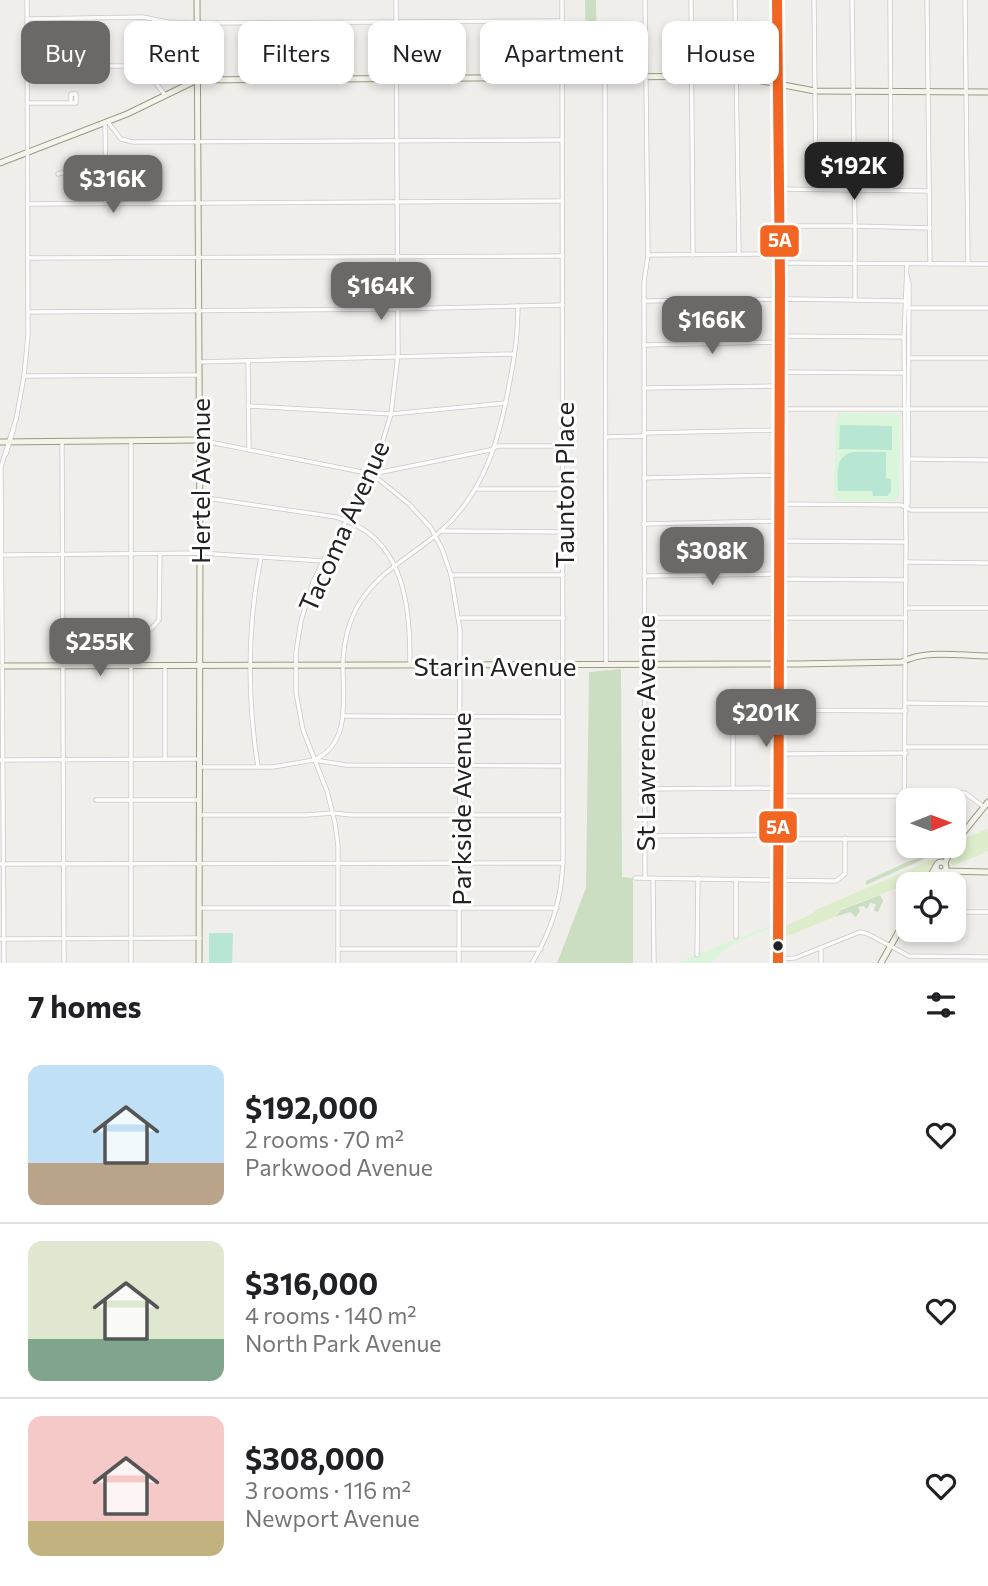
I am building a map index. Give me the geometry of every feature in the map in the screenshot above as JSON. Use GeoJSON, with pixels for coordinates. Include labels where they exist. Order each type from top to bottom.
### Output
{"type":"FeatureCollection","features":[{"type":"Feature","properties":{"kind":"street"},"geometry":{"type":"LineString","coordinates":[[27,0],[27,19],[143,17],[162,21]]}},
{"type":"Feature","properties":{"kind":"street","name":"Hertel Avenue"},"geometry":{"type":"LineString","coordinates":[[197,0],[197,21]]}},
{"type":"Feature","properties":{"kind":"street","name":"Tacoma Avenue"},"geometry":{"type":"LineString","coordinates":[[396,0],[396,21]]}},
{"type":"Feature","properties":{"kind":"street","name":"Taunton Place"},"geometry":{"type":"LineString","coordinates":[[562,0],[562,21]]}},
{"type":"Feature","properties":{"kind":"street","name":"St Lawrence Avenue"},"geometry":{"type":"LineString","coordinates":[[645,0],[645,21]]}},
{"type":"Feature","properties":{"kind":"street"},"geometry":{"type":"LineString","coordinates":[[691,0],[691,21]]}},
{"type":"Feature","properties":{"kind":"street"},"geometry":{"type":"LineString","coordinates":[[735,0],[735,21]]}},
{"type":"Feature","properties":{"kind":"street"},"geometry":{"type":"LineString","coordinates":[[777,0],[777,21]]}},
{"type":"Feature","properties":{"kind":"street"},"geometry":{"type":"LineString","coordinates":[[814,0],[816,189]]}},
{"type":"Feature","properties":{"kind":"street"},"geometry":{"type":"LineString","coordinates":[[852,0],[855,300]]}},
{"type":"Feature","properties":{"kind":"street"},"geometry":{"type":"LineString","coordinates":[[890,0],[891,190]]}},
{"type":"Feature","properties":{"kind":"street"},"geometry":{"type":"LineString","coordinates":[[927,0],[930,264]]}},
{"type":"Feature","properties":{"kind":"street"},"geometry":{"type":"LineString","coordinates":[[965,0],[968,264]]}},
{"type":"Feature","properties":{"kind":"street"},"geometry":{"type":"LineString","coordinates":[[224,23],[368,22]]}},
{"type":"Feature","properties":{"kind":"street"},"geometry":{"type":"LineString","coordinates":[[110,66],[129,66],[149,74],[165,95]]}},
{"type":"Feature","properties":{"kind":"street"},"geometry":{"type":"LineString","coordinates":[[224,80],[368,78]]}},
{"type":"Feature","properties":{"kind":"street"},"geometry":{"type":"LineString","coordinates":[[779,83],[815,91],[988,92]]}},
{"type":"Feature","properties":{"kind":"street"},"geometry":{"type":"LineString","coordinates":[[4,963],[1,460],[5,442],[15,420],[24,376],[28,312],[28,84]]}},
{"type":"Feature","properties":{"kind":"street"},"geometry":{"type":"LineString","coordinates":[[0,163],[107,122],[188,84]]}},
{"type":"Feature","properties":{"kind":"street","name":"Hertel Avenue"},"geometry":{"type":"LineString","coordinates":[[197,84],[200,963]]}},
{"type":"Feature","properties":{"kind":"street","name":"Tacoma Avenue"},"geometry":{"type":"LineString","coordinates":[[338,963],[337,838],[332,813],[303,730],[298,708],[295,665],[305,606],[323,561],[372,474],[391,414],[398,357],[397,84]]}},
{"type":"Feature","properties":{"kind":"street","name":"Taunton Place"},"geometry":{"type":"LineString","coordinates":[[532,963],[541,949],[557,908],[563,863],[562,84]]}},
{"type":"Feature","properties":{"kind":"street"},"geometry":{"type":"LineString","coordinates":[[605,84],[606,665]]}},
{"type":"Feature","properties":{"kind":"street","name":"St Lawrence Avenue"},"geometry":{"type":"LineString","coordinates":[[645,878],[643,435],[644,279],[648,256],[646,84]]}},
{"type":"Feature","properties":{"kind":"street"},"geometry":{"type":"LineString","coordinates":[[691,84],[693,255]]}},
{"type":"Feature","properties":{"kind":"street"},"geometry":{"type":"LineString","coordinates":[[736,84],[739,254]]}},
{"type":"Feature","properties":{"kind":"street"},"geometry":{"type":"LineString","coordinates":[[778,84],[778,961],[795,958],[860,932],[909,956],[988,957]]}},
{"type":"Feature","properties":{"kind":"street"},"geometry":{"type":"LineString","coordinates":[[28,103],[71,103]]}},
{"type":"Feature","properties":{"kind":"street"},"geometry":{"type":"LineString","coordinates":[[107,122],[117,135],[128,142],[562,140]]}},
{"type":"Feature","properties":{"kind":"street"},"geometry":{"type":"LineString","coordinates":[[106,203],[107,122]]}},
{"type":"Feature","properties":{"kind":"street"},"geometry":{"type":"LineString","coordinates":[[58,174],[105,165]]}},
{"type":"Feature","properties":{"kind":"street"},"geometry":{"type":"LineString","coordinates":[[779,189],[929,191]]}},
{"type":"Feature","properties":{"kind":"street"},"geometry":{"type":"LineString","coordinates":[[28,204],[562,201]]}},
{"type":"Feature","properties":{"kind":"street"},"geometry":{"type":"LineString","coordinates":[[779,226],[930,228]]}},
{"type":"Feature","properties":{"kind":"street"},"geometry":{"type":"LineString","coordinates":[[648,256],[780,254]]}},
{"type":"Feature","properties":{"kind":"street"},"geometry":{"type":"LineString","coordinates":[[28,258],[563,256]]}},
{"type":"Feature","properties":{"kind":"street"},"geometry":{"type":"LineString","coordinates":[[780,262],[988,264]]}},
{"type":"Feature","properties":{"kind":"street"},"geometry":{"type":"LineString","coordinates":[[905,788],[907,264]]}},
{"type":"Feature","properties":{"kind":"street"},"geometry":{"type":"LineString","coordinates":[[907,276],[907,337]]}},
{"type":"Feature","properties":{"kind":"street"},"geometry":{"type":"LineString","coordinates":[[644,301],[905,301]]}},
{"type":"Feature","properties":{"kind":"street"},"geometry":{"type":"LineString","coordinates":[[905,301],[909,308]]}},
{"type":"Feature","properties":{"kind":"street"},"geometry":{"type":"LineString","coordinates":[[28,312],[563,305]]}},
{"type":"Feature","properties":{"kind":"street"},"geometry":{"type":"LineString","coordinates":[[200,767],[286,766],[323,756],[335,743],[343,716],[345,641],[356,611],[374,583],[435,536],[459,512],[477,489],[487,469],[506,403],[518,306]]}},
{"type":"Feature","properties":{"kind":"street"},"geometry":{"type":"LineString","coordinates":[[909,308],[988,308]]}},
{"type":"Feature","properties":{"kind":"street"},"geometry":{"type":"LineString","coordinates":[[644,345],[907,337]]}},
{"type":"Feature","properties":{"kind":"street"},"geometry":{"type":"LineString","coordinates":[[199,362],[514,354]]}},
{"type":"Feature","properties":{"kind":"street"},"geometry":{"type":"LineString","coordinates":[[907,358],[988,358]]}},
{"type":"Feature","properties":{"kind":"street"},"geometry":{"type":"LineString","coordinates":[[248,360],[249,450]]}},
{"type":"Feature","properties":{"kind":"street"},"geometry":{"type":"LineString","coordinates":[[780,372],[907,373]]}},
{"type":"Feature","properties":{"kind":"street"},"geometry":{"type":"LineString","coordinates":[[24,376],[199,375]]}},
{"type":"Feature","properties":{"kind":"street"},"geometry":{"type":"LineString","coordinates":[[644,388],[780,386]]}},
{"type":"Feature","properties":{"kind":"street"},"geometry":{"type":"LineString","coordinates":[[248,406],[391,414],[506,403]]}},
{"type":"Feature","properties":{"kind":"street"},"geometry":{"type":"LineString","coordinates":[[780,408],[988,409]]}},
{"type":"Feature","properties":{"kind":"street"},"geometry":{"type":"LineString","coordinates":[[606,438],[780,430]]}},
{"type":"Feature","properties":{"kind":"street","name":"Parkside Avenue"},"geometry":{"type":"LineString","coordinates":[[5,442],[199,440],[372,474],[421,514],[435,536],[451,575],[459,618],[459,963]]}},
{"type":"Feature","properties":{"kind":"street"},"geometry":{"type":"LineString","coordinates":[[62,441],[64,963]]}},
{"type":"Feature","properties":{"kind":"street"},"geometry":{"type":"LineString","coordinates":[[131,441],[131,963]]}},
{"type":"Feature","properties":{"kind":"street"},"geometry":{"type":"LineString","coordinates":[[372,474],[495,447],[563,446]]}},
{"type":"Feature","properties":{"kind":"street"},"geometry":{"type":"LineString","coordinates":[[907,459],[988,460]]}},
{"type":"Feature","properties":{"kind":"street"},"geometry":{"type":"LineString","coordinates":[[643,478],[780,475]]}},
{"type":"Feature","properties":{"kind":"street"},"geometry":{"type":"LineString","coordinates":[[477,489],[563,489]]}},
{"type":"Feature","properties":{"kind":"street"},"geometry":{"type":"LineString","coordinates":[[200,497],[323,515],[347,521],[365,530],[376,539],[394,565],[408,610],[410,665]]}},
{"type":"Feature","properties":{"kind":"street"},"geometry":{"type":"LineString","coordinates":[[780,504],[901,505],[911,510],[988,510]]}},
{"type":"Feature","properties":{"kind":"street"},"geometry":{"type":"LineString","coordinates":[[643,524],[780,521]]}},
{"type":"Feature","properties":{"kind":"street"},"geometry":{"type":"LineString","coordinates":[[440,531],[563,532]]}},
{"type":"Feature","properties":{"kind":"street"},"geometry":{"type":"LineString","coordinates":[[780,541],[906,542]]}},
{"type":"Feature","properties":{"kind":"street"},"geometry":{"type":"LineString","coordinates":[[1,555],[200,553],[323,561]]}},
{"type":"Feature","properties":{"kind":"street"},"geometry":{"type":"LineString","coordinates":[[132,630],[151,629],[159,620],[160,554]]}},
{"type":"Feature","properties":{"kind":"street"},"geometry":{"type":"LineString","coordinates":[[258,767],[251,715],[250,665],[252,613],[261,557]]}},
{"type":"Feature","properties":{"kind":"street"},"geometry":{"type":"LineString","coordinates":[[906,562],[988,563]]}},
{"type":"Feature","properties":{"kind":"street"},"geometry":{"type":"LineString","coordinates":[[451,575],[563,575]]}},
{"type":"Feature","properties":{"kind":"street"},"geometry":{"type":"LineString","coordinates":[[643,576],[906,580]]}},
{"type":"Feature","properties":{"kind":"street"},"geometry":{"type":"LineString","coordinates":[[906,608],[988,608]]}},
{"type":"Feature","properties":{"kind":"street"},"geometry":{"type":"LineString","coordinates":[[459,618],[564,618]]}},
{"type":"Feature","properties":{"kind":"street"},"geometry":{"type":"LineString","coordinates":[[644,618],[906,618]]}},
{"type":"Feature","properties":{"kind":"street","name":"Starin Avenue"},"geometry":{"type":"LineString","coordinates":[[1,666],[779,664],[902,662],[922,656],[988,656]]}},
{"type":"Feature","properties":{"kind":"street"},"geometry":{"type":"LineString","coordinates":[[165,665],[165,759]]}},
{"type":"Feature","properties":{"kind":"street"},"geometry":{"type":"LineString","coordinates":[[906,703],[988,704]]}},
{"type":"Feature","properties":{"kind":"street"},"geometry":{"type":"LineString","coordinates":[[733,789],[733,716],[906,711]]}},
{"type":"Feature","properties":{"kind":"street"},"geometry":{"type":"LineString","coordinates":[[343,716],[563,717]]}},
{"type":"Feature","properties":{"kind":"street"},"geometry":{"type":"LineString","coordinates":[[905,747],[988,747]]}},
{"type":"Feature","properties":{"kind":"street"},"geometry":{"type":"LineString","coordinates":[[779,754],[905,753]]}},
{"type":"Feature","properties":{"kind":"street"},"geometry":{"type":"LineString","coordinates":[[1,760],[200,759]]}},
{"type":"Feature","properties":{"kind":"street"},"geometry":{"type":"LineString","coordinates":[[314,760],[346,765],[563,766]]}},
{"type":"Feature","properties":{"kind":"street"},"geometry":{"type":"LineString","coordinates":[[645,789],[779,788]]}},
{"type":"Feature","properties":{"kind":"street"},"geometry":{"type":"LineString","coordinates":[[779,796],[896,794]]}},
{"type":"Feature","properties":{"kind":"street"},"geometry":{"type":"LineString","coordinates":[[966,794],[986,805],[966,827]]}},
{"type":"Feature","properties":{"kind":"street"},"geometry":{"type":"LineString","coordinates":[[96,800],[200,800]]}},
{"type":"Feature","properties":{"kind":"street"},"geometry":{"type":"LineString","coordinates":[[200,815],[563,815]]}},
{"type":"Feature","properties":{"kind":"street"},"geometry":{"type":"LineString","coordinates":[[645,836],[896,839]]}},
{"type":"Feature","properties":{"kind":"street"},"geometry":{"type":"LineString","coordinates":[[635,878],[839,880],[845,874],[845,838]]}},
{"type":"Feature","properties":{"kind":"street"},"geometry":{"type":"LineString","coordinates":[[935,872],[946,858]]}},
{"type":"Feature","properties":{"kind":"street"},"geometry":{"type":"LineString","coordinates":[[2,864],[563,863]]}},
{"type":"Feature","properties":{"kind":"street"},"geometry":{"type":"LineString","coordinates":[[942,866],[955,872],[988,872]]}},
{"type":"Feature","properties":{"kind":"street"},"geometry":{"type":"LineString","coordinates":[[653,878],[654,963]]}},
{"type":"Feature","properties":{"kind":"street"},"geometry":{"type":"LineString","coordinates":[[697,955],[698,878]]}},
{"type":"Feature","properties":{"kind":"street"},"geometry":{"type":"LineString","coordinates":[[736,879],[736,937]]}},
{"type":"Feature","properties":{"kind":"street"},"geometry":{"type":"LineString","coordinates":[[200,908],[557,908]]}},
{"type":"Feature","properties":{"kind":"street"},"geometry":{"type":"LineString","coordinates":[[966,912],[988,912]]}},
{"type":"Feature","properties":{"kind":"street"},"geometry":{"type":"LineString","coordinates":[[881,963],[896,936]]}},
{"type":"Feature","properties":{"kind":"street"},"geometry":{"type":"LineString","coordinates":[[2,939],[200,938]]}},
{"type":"Feature","properties":{"kind":"street"},"geometry":{"type":"LineString","coordinates":[[821,947],[821,963]]}},
{"type":"Feature","properties":{"kind":"street"},"geometry":{"type":"LineString","coordinates":[[338,949],[541,949]]}},
{"type":"Feature","properties":{"kind":"green space"},"geometry":{"type":"Polygon","coordinates":[[[585,0],[596,0],[596,21],[585,21],[585,0]]]}},
{"type":"Feature","properties":{"kind":"green space"},"geometry":{"type":"Polygon","coordinates":[[[838,413],[900,414],[899,496],[894,501],[839,501],[834,498],[838,413]]]}},
{"type":"Feature","properties":{"kind":"green space"},"geometry":{"type":"Polygon","coordinates":[[[840,425],[892,426],[892,450],[839,449],[840,425]]]}},
{"type":"Feature","properties":{"kind":"green space"},"geometry":{"type":"Polygon","coordinates":[[[853,452],[886,452],[886,478],[891,479],[891,492],[887,496],[873,496],[872,491],[838,491],[840,462],[853,452]]]}},
{"type":"Feature","properties":{"kind":"green space"},"geometry":{"type":"Polygon","coordinates":[[[621,669],[622,877],[633,878],[633,963],[557,963],[586,888],[589,672],[621,669]]]}},
{"type":"Feature","properties":{"kind":"green space"},"geometry":{"type":"Polygon","coordinates":[[[988,829],[988,851],[953,866],[949,858],[966,858],[966,838],[988,829]]]}},
{"type":"Feature","properties":{"kind":"green space"},"geometry":{"type":"Polygon","coordinates":[[[926,858],[866,885],[866,881],[905,863],[926,858]]]}},
{"type":"Feature","properties":{"kind":"green space"},"geometry":{"type":"Polygon","coordinates":[[[936,858],[927,872],[904,872],[936,858]]]}},
{"type":"Feature","properties":{"kind":"green space"},"geometry":{"type":"Polygon","coordinates":[[[896,875],[896,889],[841,909],[834,917],[783,938],[783,927],[896,875]]]}},
{"type":"Feature","properties":{"kind":"green space"},"geometry":{"type":"Polygon","coordinates":[[[880,895],[883,901],[878,912],[874,911],[876,904],[870,903],[867,909],[858,907],[860,911],[856,917],[850,912],[835,917],[841,910],[880,895]]]}},
{"type":"Feature","properties":{"kind":"green space"},"geometry":{"type":"Polygon","coordinates":[[[774,924],[773,927],[731,945],[712,963],[676,963],[774,924]]]}},
{"type":"Feature","properties":{"kind":"green space"},"geometry":{"type":"Polygon","coordinates":[[[209,933],[233,933],[232,963],[209,963],[209,933]]]}},
{"type":"Feature","properties":{"kind":"transit line","name":"5A"},"geometry":{"type":"LineString","coordinates":[[777,0],[780,280],[778,963]]}}]}
